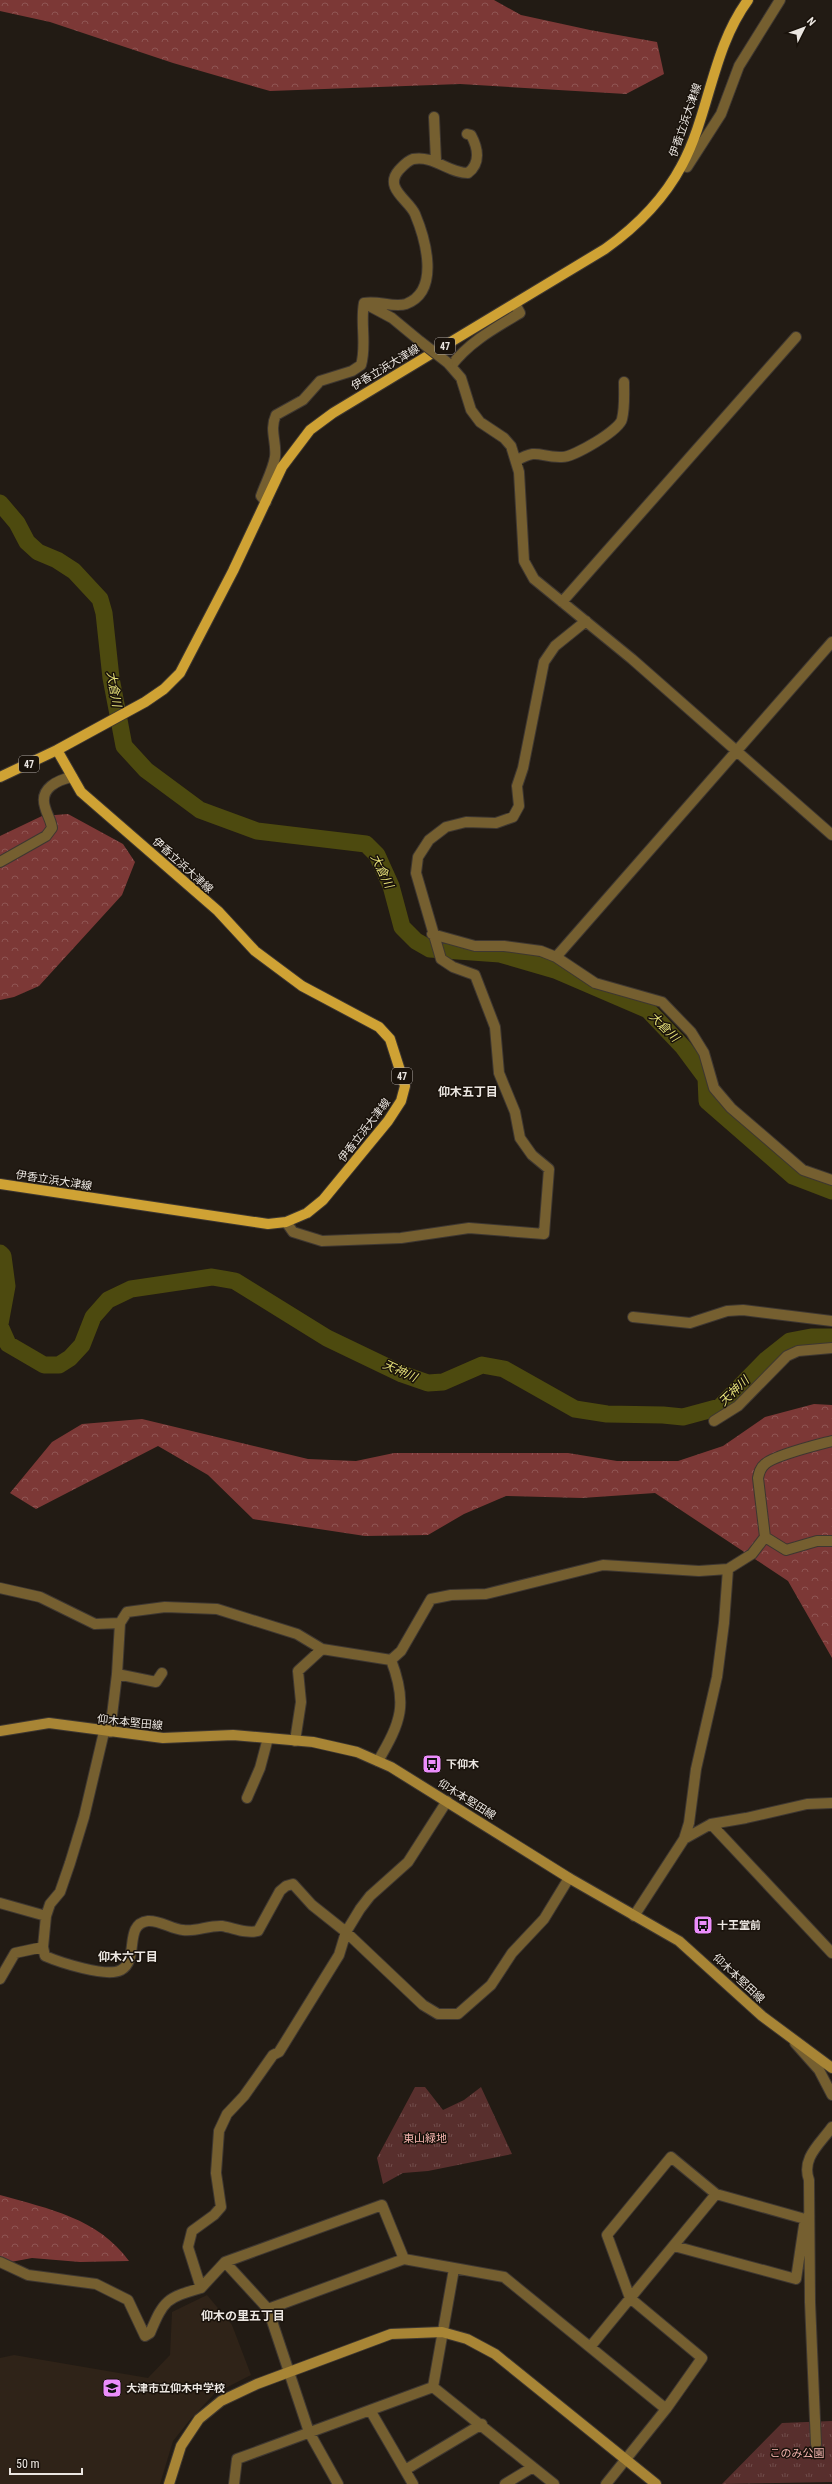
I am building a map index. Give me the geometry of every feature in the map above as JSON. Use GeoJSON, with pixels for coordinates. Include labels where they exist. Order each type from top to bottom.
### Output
{"type":"FeatureCollection","features":[{"type":"Feature","properties":{"kind":"main road","name":"伊香立浜大津線"},"geometry":{"type":"LineString","coordinates":[[0,777],[57,750],[145,702],[164,689],[180,673],[189,660],[282,467],[310,430],[333,413],[515,304],[623,235],[649,211],[668,188],[682,165],[696,130],[722,46],[748,0]]}},
{"type":"Feature","properties":{"kind":"main road","name":"伊香立浜大津線"},"geometry":{"type":"LineString","coordinates":[[0,1184],[268,1224],[286,1222],[307,1213],[323,1200],[388,1121],[401,1101],[405,1086],[390,1039],[379,1027],[302,986],[255,951],[207,902],[81,792],[57,750]]}},
{"type":"Feature","properties":{"kind":"main road","name":"仰木本堅田線"},"geometry":{"type":"LineString","coordinates":[[0,1731],[49,1724],[163,1738],[220,1735],[295,1740],[314,1742],[357,1752],[378,1761],[447,1801],[569,1878],[684,1945],[762,2016],[832,2068]]}},
{"type":"Feature","properties":{"kind":"main road"},"geometry":{"type":"LineString","coordinates":[[168,2484],[181,2446],[199,2419],[221,2401],[243,2390],[391,2334],[442,2332],[467,2339],[495,2354],[656,2484]]}},
{"type":"Feature","properties":{"kind":"street"},"geometry":{"type":"LineString","coordinates":[[682,165],[687,167],[721,114],[739,66],[780,0]]}},
{"type":"Feature","properties":{"kind":"street"},"geometry":{"type":"LineString","coordinates":[[434,117],[436,161]]}},
{"type":"Feature","properties":{"kind":"street"},"geometry":{"type":"LineString","coordinates":[[364,303],[372,301],[398,305],[406,304],[422,291],[428,274],[427,247],[414,212],[396,192],[394,182],[397,172],[404,164],[413,160],[436,161],[447,168],[460,173],[468,172],[474,168],[478,159],[476,144],[471,135],[467,134]]}},
{"type":"Feature","properties":{"kind":"street"},"geometry":{"type":"LineString","coordinates":[[364,303],[392,318],[450,365],[461,378],[471,410],[480,422],[504,438],[512,446],[516,461],[522,501],[524,561],[534,579],[632,659],[832,835]]}},
{"type":"Feature","properties":{"kind":"street"},"geometry":{"type":"LineString","coordinates":[[266,502],[261,496],[274,460],[276,446],[272,429],[276,415],[303,400],[320,382],[352,371],[361,365],[363,357],[362,315],[364,303]]}},
{"type":"Feature","properties":{"kind":"street"},"geometry":{"type":"LineString","coordinates":[[450,365],[460,353],[480,338],[520,313],[515,304]]}},
{"type":"Feature","properties":{"kind":"street"},"geometry":{"type":"LineString","coordinates":[[562,602],[796,337]]}},
{"type":"Feature","properties":{"kind":"street"},"geometry":{"type":"LineString","coordinates":[[516,461],[528,454],[538,452],[564,458],[577,454],[616,428],[622,420],[624,382]]}},
{"type":"Feature","properties":{"kind":"street"},"geometry":{"type":"LineString","coordinates":[[286,1222],[293,1232],[322,1241],[401,1238],[470,1228],[504,1229],[544,1234],[549,1169],[532,1155],[520,1138],[515,1112],[499,1073],[495,1028],[475,975],[453,967],[441,959],[432,934],[416,873],[418,857],[428,840],[446,827],[466,822],[496,823],[513,817],[519,806],[517,786],[523,768],[544,662],[555,646],[586,621]]}},
{"type":"Feature","properties":{"kind":"street"},"geometry":{"type":"LineString","coordinates":[[556,957],[832,642]]}},
{"type":"Feature","properties":{"kind":"street"},"geometry":{"type":"LineString","coordinates":[[0,862],[46,836],[52,828],[44,806],[47,789],[54,783],[72,777]]}},
{"type":"Feature","properties":{"kind":"street"},"geometry":{"type":"LineString","coordinates":[[432,934],[475,946],[526,948],[556,957],[595,983],[662,1002],[691,1032],[704,1052],[714,1088],[731,1108],[803,1170],[832,1180]]}},
{"type":"Feature","properties":{"kind":"street"},"geometry":{"type":"LineString","coordinates":[[633,1317],[690,1323],[727,1311],[743,1310],[832,1321]]}},
{"type":"Feature","properties":{"kind":"street"},"geometry":{"type":"LineString","coordinates":[[714,1421],[738,1406],[787,1356],[798,1351],[832,1348]]}},
{"type":"Feature","properties":{"kind":"street"},"geometry":{"type":"LineString","coordinates":[[391,1660],[401,1651],[432,1599],[451,1595],[486,1594],[603,1565],[699,1571],[728,1569],[752,1554],[765,1537],[758,1478],[760,1470],[765,1463],[832,1441]]}},
{"type":"Feature","properties":{"kind":"street"},"geometry":{"type":"LineString","coordinates":[[765,1537],[786,1550],[817,1541],[832,1541]]}},
{"type":"Feature","properties":{"kind":"street"},"geometry":{"type":"LineString","coordinates":[[634,1916],[684,1839],[689,1823],[696,1769],[717,1677],[724,1623],[728,1569]]}},
{"type":"Feature","properties":{"kind":"street"},"geometry":{"type":"LineString","coordinates":[[0,1588],[40,1598],[95,1624],[120,1623]]}},
{"type":"Feature","properties":{"kind":"street"},"geometry":{"type":"LineString","coordinates":[[391,1660],[322,1650],[297,1634],[217,1609],[190,1606],[136,1609],[127,1612],[120,1623],[117,1674],[107,1732],[70,1863],[60,1892],[50,1904],[46,1916],[43,1947],[45,1956],[63,1964],[113,1972],[122,1970],[129,1963],[133,1935],[136,1927],[149,1920],[182,1930],[194,1931],[220,1926],[252,1933],[258,1931],[280,1890],[293,1884],[312,1905],[346,1932],[424,2005],[438,2014],[458,2014],[491,1985],[512,1953],[544,1919],[569,1878]]}},
{"type":"Feature","properties":{"kind":"street"},"geometry":{"type":"LineString","coordinates":[[295,1740],[301,1702],[298,1671],[322,1650]]}},
{"type":"Feature","properties":{"kind":"street"},"geometry":{"type":"LineString","coordinates":[[378,1761],[396,1730],[401,1706],[397,1677],[391,1660]]}},
{"type":"Feature","properties":{"kind":"street"},"geometry":{"type":"LineString","coordinates":[[117,1674],[156,1682],[162,1673]]}},
{"type":"Feature","properties":{"kind":"street"},"geometry":{"type":"LineString","coordinates":[[247,1798],[260,1768],[268,1738]]}},
{"type":"Feature","properties":{"kind":"street"},"geometry":{"type":"LineString","coordinates":[[201,2288],[188,2247],[192,2230],[218,2212],[221,2207],[216,2174],[219,2131],[227,2114],[244,2096],[273,2055],[278,2052],[339,1955],[346,1932],[360,1908],[370,1896],[408,1862],[447,1801]]}},
{"type":"Feature","properties":{"kind":"street"},"geometry":{"type":"LineString","coordinates":[[684,1839],[711,1824],[807,1804],[832,1803]]}},
{"type":"Feature","properties":{"kind":"street"},"geometry":{"type":"LineString","coordinates":[[711,1824],[832,1954]]}},
{"type":"Feature","properties":{"kind":"street"},"geometry":{"type":"LineString","coordinates":[[0,1903],[46,1916]]}},
{"type":"Feature","properties":{"kind":"street"},"geometry":{"type":"LineString","coordinates":[[0,1979],[15,1954],[43,1947]]}},
{"type":"Feature","properties":{"kind":"street"},"geometry":{"type":"LineString","coordinates":[[793,2040],[819,2070],[832,2095]]}},
{"type":"Feature","properties":{"kind":"street"},"geometry":{"type":"LineString","coordinates":[[816,2444],[811,2324],[809,2180],[805,2169],[808,2158],[832,2127]]}},
{"type":"Feature","properties":{"kind":"street"},"geometry":{"type":"LineString","coordinates":[[606,2484],[666,2409],[702,2358],[630,2298],[606,2235],[671,2157],[716,2194],[805,2219],[796,2279],[674,2246]]}},
{"type":"Feature","properties":{"kind":"street"},"geometry":{"type":"LineString","coordinates":[[590,2346],[716,2194]]}},
{"type":"Feature","properties":{"kind":"street"},"geometry":{"type":"LineString","coordinates":[[0,2262],[16,2271],[28,2275],[96,2284],[128,2300],[145,2336],[150,2333],[166,2302],[180,2294],[201,2288],[225,2262],[382,2205],[404,2260]]}},
{"type":"Feature","properties":{"kind":"street"},"geometry":{"type":"LineString","coordinates":[[268,2309],[404,2260],[504,2277],[666,2409]]}},
{"type":"Feature","properties":{"kind":"street"},"geometry":{"type":"LineString","coordinates":[[225,2262],[268,2309],[309,2432],[338,2484]]}},
{"type":"Feature","properties":{"kind":"street"},"geometry":{"type":"LineString","coordinates":[[433,2387],[454,2269]]}},
{"type":"Feature","properties":{"kind":"street"},"geometry":{"type":"LineString","coordinates":[[234,2484],[237,2459],[433,2387]]}},
{"type":"Feature","properties":{"kind":"street"},"geometry":{"type":"LineString","coordinates":[[433,2387],[482,2424],[554,2484]]}},
{"type":"Feature","properties":{"kind":"street"},"geometry":{"type":"LineString","coordinates":[[370,2410],[413,2484]]}},
{"type":"Feature","properties":{"kind":"street"},"geometry":{"type":"LineString","coordinates":[[405,2470],[482,2424]]}},
{"type":"Feature","properties":{"kind":"street"},"geometry":{"type":"LineString","coordinates":[[505,2484],[533,2467]]}},
{"type":"Feature","properties":{"kind":"shaded area","name":"大津市立仰木中学校"},"geometry":{"type":"Polygon","coordinates":[[[207,2295],[232,2325],[251,2375],[214,2394],[189,2421],[173,2441],[160,2484],[0,2484],[0,2358],[14,2355],[148,2378],[170,2355],[172,2312],[207,2295]]]}},
{"type":"Feature","properties":{"kind":"green space"},"geometry":{"type":"Polygon","coordinates":[[[0,0],[494,0],[521,15],[590,30],[657,42],[664,74],[626,94],[460,84],[270,91],[173,63],[50,22],[0,11],[0,0]]]}},
{"type":"Feature","properties":{"kind":"green space"},"geometry":{"type":"Polygon","coordinates":[[[68,814],[123,844],[135,862],[122,895],[39,986],[14,997],[0,1000],[0,836],[42,816],[68,814]]]}},
{"type":"Feature","properties":{"kind":"green space"},"geometry":{"type":"Polygon","coordinates":[[[814,1404],[832,1405],[832,1658],[788,1581],[655,1493],[582,1498],[506,1496],[464,1514],[428,1535],[365,1536],[253,1519],[208,1475],[158,1446],[36,1509],[10,1493],[52,1442],[82,1424],[142,1419],[308,1459],[356,1461],[394,1453],[568,1453],[617,1461],[678,1461],[723,1446],[765,1417],[814,1404]]]}},
{"type":"Feature","properties":{"kind":"green space","name":"東山緑地"},"geometry":{"type":"Polygon","coordinates":[[[415,2087],[425,2087],[443,2110],[464,2100],[481,2087],[512,2154],[428,2171],[403,2173],[383,2184],[377,2158],[415,2087]]]}},
{"type":"Feature","properties":{"kind":"green space"},"geometry":{"type":"Polygon","coordinates":[[[0,2195],[54,2211],[87,2225],[117,2246],[129,2261],[80,2262],[32,2258],[0,2264],[0,2195]]]}},
{"type":"Feature","properties":{"kind":"green space","name":"このみ公園"},"geometry":{"type":"Polygon","coordinates":[[[832,2421],[832,2482],[722,2484],[782,2423],[832,2421]]]}},
{"type":"Feature","properties":{"kind":"waterway","name":"大倉川"},"geometry":{"type":"LineString","coordinates":[[0,503],[17,523],[27,542],[38,552],[57,560],[74,571],[100,599],[104,613],[111,678],[124,746],[146,770],[200,810],[257,831],[366,844],[377,855],[391,886],[402,927],[416,941],[430,949],[500,954],[555,970],[648,1010],[683,1047],[706,1078],[707,1101],[793,1176],[832,1191]]}},
{"type":"Feature","properties":{"kind":"waterway","name":"天神川"},"geometry":{"type":"LineString","coordinates":[[0,1253],[3,1256],[7,1286],[0,1324]]}},
{"type":"Feature","properties":{"kind":"waterway","name":"天神川"},"geometry":{"type":"LineString","coordinates":[[0,1326],[8,1344],[44,1365],[59,1365],[70,1358],[82,1345],[93,1317],[108,1300],[131,1289],[212,1277],[235,1281],[327,1338],[402,1374],[428,1383],[443,1382],[482,1365],[504,1369],[575,1409],[607,1414],[663,1415],[683,1417],[720,1407],[766,1360],[790,1341],[811,1337],[832,1337]]}},
{"type":"Feature","properties":{"kind":"place","name":"下仰木"},"geometry":{"type":"Point","coordinates":[432,1764]}},
{"type":"Feature","properties":{"kind":"place","name":"十王堂前"},"geometry":{"type":"Point","coordinates":[703,1925]}},
{"type":"Feature","properties":{"kind":"place","name":"大津市立仰木中学校"},"geometry":{"type":"Point","coordinates":[112,2388]}},
{"type":"Feature","properties":{"kind":"district","name":"仰木五丁目"},"geometry":{"type":"Point","coordinates":[468,1092]}},
{"type":"Feature","properties":{"kind":"district","name":"仰木六丁目"},"geometry":{"type":"Point","coordinates":[128,1957]}},
{"type":"Feature","properties":{"kind":"district","name":"仰木の里五丁目"},"geometry":{"type":"Point","coordinates":[243,2316]}}]}
